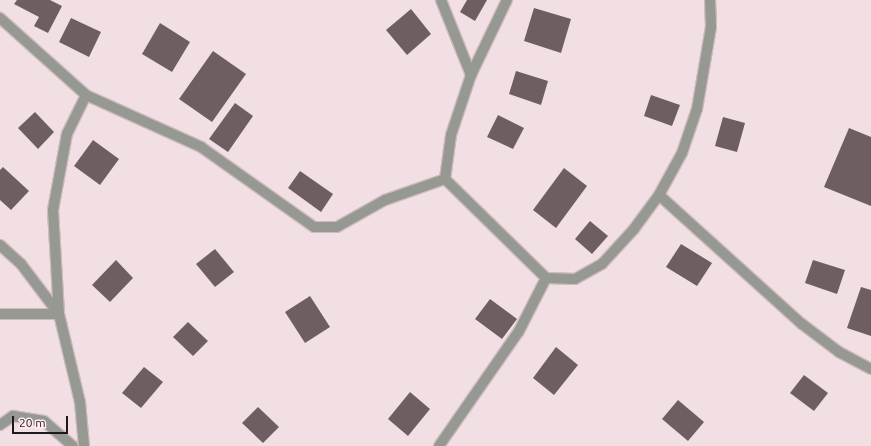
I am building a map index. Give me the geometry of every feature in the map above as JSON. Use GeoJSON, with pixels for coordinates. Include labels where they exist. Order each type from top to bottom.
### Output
{"type":"FeatureCollection","features":[{"type":"Feature","properties":{"kind":"street"},"geometry":{"type":"LineString","coordinates":[[441,0],[471,75]]}},
{"type":"Feature","properties":{"kind":"street"},"geometry":{"type":"LineString","coordinates":[[445,179],[450,135],[471,75],[507,0]]}},
{"type":"Feature","properties":{"kind":"street"},"geometry":{"type":"LineString","coordinates":[[445,179],[546,278],[576,279],[602,264],[634,230],[659,195],[682,153],[697,109],[711,28],[710,0]]}},
{"type":"Feature","properties":{"kind":"street"},"geometry":{"type":"LineString","coordinates":[[0,18],[86,95],[201,147],[314,227],[337,227],[385,200],[445,179]]}},
{"type":"Feature","properties":{"kind":"street"},"geometry":{"type":"LineString","coordinates":[[84,446],[80,402],[59,314],[53,210],[67,134],[86,95]]}},
{"type":"Feature","properties":{"kind":"street"},"geometry":{"type":"LineString","coordinates":[[659,195],[802,324],[839,352],[871,369]]}},
{"type":"Feature","properties":{"kind":"street"},"geometry":{"type":"LineString","coordinates":[[0,245],[21,264],[59,314]]}},
{"type":"Feature","properties":{"kind":"street"},"geometry":{"type":"LineString","coordinates":[[439,446],[519,332],[546,278]]}},
{"type":"Feature","properties":{"kind":"street"},"geometry":{"type":"LineString","coordinates":[[0,314],[59,314]]}},
{"type":"Feature","properties":{"kind":"street"},"geometry":{"type":"LineString","coordinates":[[0,425],[12,416],[44,421],[73,446]]}},
{"type":"Feature","properties":{"kind":"building"},"geometry":{"type":"Polygon","coordinates":[[[17,0],[50,0],[62,6],[48,33],[34,26],[39,17],[14,4],[17,0]]]}},
{"type":"Feature","properties":{"kind":"building"},"geometry":{"type":"Polygon","coordinates":[[[467,0],[487,0],[475,21],[460,12],[467,0]]]}},
{"type":"Feature","properties":{"kind":"building"},"geometry":{"type":"Polygon","coordinates":[[[534,8],[571,19],[561,53],[524,41],[534,8]]]}},
{"type":"Feature","properties":{"kind":"building"},"geometry":{"type":"Polygon","coordinates":[[[411,9],[431,34],[407,55],[386,30],[411,9]]]}},
{"type":"Feature","properties":{"kind":"building"},"geometry":{"type":"Polygon","coordinates":[[[71,18],[101,32],[89,57],[59,42],[71,18]]]}},
{"type":"Feature","properties":{"kind":"building"},"geometry":{"type":"Polygon","coordinates":[[[160,23],[190,42],[172,72],[142,54],[160,23]]]}},
{"type":"Feature","properties":{"kind":"building"},"geometry":{"type":"Polygon","coordinates":[[[213,51],[246,74],[212,122],[179,99],[213,51]]]}},
{"type":"Feature","properties":{"kind":"building"},"geometry":{"type":"Polygon","coordinates":[[[516,71],[548,81],[541,105],[509,94],[516,71]]]}},
{"type":"Feature","properties":{"kind":"building"},"geometry":{"type":"Polygon","coordinates":[[[651,95],[680,105],[672,126],[644,116],[651,95]]]}},
{"type":"Feature","properties":{"kind":"building"},"geometry":{"type":"Polygon","coordinates":[[[235,103],[253,116],[228,152],[209,139],[235,103]]]}},
{"type":"Feature","properties":{"kind":"building"},"geometry":{"type":"Polygon","coordinates":[[[35,112],[54,132],[38,149],[18,128],[35,112]]]}},
{"type":"Feature","properties":{"kind":"building"},"geometry":{"type":"Polygon","coordinates":[[[498,115],[524,128],[513,149],[487,137],[498,115]]]}},
{"type":"Feature","properties":{"kind":"building"},"geometry":{"type":"Polygon","coordinates":[[[723,117],[745,123],[737,152],[715,146],[723,117]]]}},
{"type":"Feature","properties":{"kind":"building"},"geometry":{"type":"Polygon","coordinates":[[[849,128],[871,137],[871,206],[824,187],[849,128]]]}},
{"type":"Feature","properties":{"kind":"building"},"geometry":{"type":"Polygon","coordinates":[[[93,140],[119,159],[100,185],[74,166],[93,140]]]}},
{"type":"Feature","properties":{"kind":"building"},"geometry":{"type":"Polygon","coordinates":[[[3,167],[29,191],[11,210],[0,200],[0,170],[3,167]]]}},
{"type":"Feature","properties":{"kind":"building"},"geometry":{"type":"Polygon","coordinates":[[[564,168],[587,186],[556,228],[533,210],[564,168]]]}},
{"type":"Feature","properties":{"kind":"building"},"geometry":{"type":"Polygon","coordinates":[[[300,171],[333,194],[321,212],[288,188],[300,171]]]}},
{"type":"Feature","properties":{"kind":"building"},"geometry":{"type":"Polygon","coordinates":[[[590,221],[608,236],[592,254],[575,239],[590,221]]]}},
{"type":"Feature","properties":{"kind":"building"},"geometry":{"type":"Polygon","coordinates":[[[681,244],[712,263],[697,286],[666,267],[681,244]]]}},
{"type":"Feature","properties":{"kind":"building"},"geometry":{"type":"Polygon","coordinates":[[[215,249],[234,272],[215,287],[196,264],[215,249]]]}},
{"type":"Feature","properties":{"kind":"building"},"geometry":{"type":"Polygon","coordinates":[[[116,260],[133,278],[110,302],[92,285],[116,260]]]}},
{"type":"Feature","properties":{"kind":"building"},"geometry":{"type":"Polygon","coordinates":[[[813,260],[845,270],[837,294],[805,283],[813,260]]]}},
{"type":"Feature","properties":{"kind":"building"},"geometry":{"type":"Polygon","coordinates":[[[861,287],[871,290],[871,336],[847,328],[861,287]]]}},
{"type":"Feature","properties":{"kind":"building"},"geometry":{"type":"Polygon","coordinates":[[[310,296],[330,327],[305,343],[285,312],[310,296]]]}},
{"type":"Feature","properties":{"kind":"building"},"geometry":{"type":"Polygon","coordinates":[[[490,299],[517,319],[502,339],[475,319],[490,299]]]}},
{"type":"Feature","properties":{"kind":"building"},"geometry":{"type":"Polygon","coordinates":[[[188,322],[208,341],[193,356],[173,337],[188,322]]]}},
{"type":"Feature","properties":{"kind":"building"},"geometry":{"type":"Polygon","coordinates":[[[556,347],[578,365],[554,395],[533,378],[556,347]]]}},
{"type":"Feature","properties":{"kind":"building"},"geometry":{"type":"Polygon","coordinates":[[[144,367],[163,382],[141,408],[122,393],[144,367]]]}},
{"type":"Feature","properties":{"kind":"building"},"geometry":{"type":"Polygon","coordinates":[[[804,375],[828,393],[814,411],[790,393],[804,375]]]}},
{"type":"Feature","properties":{"kind":"building"},"geometry":{"type":"Polygon","coordinates":[[[410,392],[430,409],[408,436],[388,419],[410,392]]]}},
{"type":"Feature","properties":{"kind":"building"},"geometry":{"type":"Polygon","coordinates":[[[678,400],[704,422],[688,441],[662,419],[678,400]]]}},
{"type":"Feature","properties":{"kind":"building"},"geometry":{"type":"Polygon","coordinates":[[[258,407],[279,427],[263,443],[242,423],[258,407]]]}}]}
